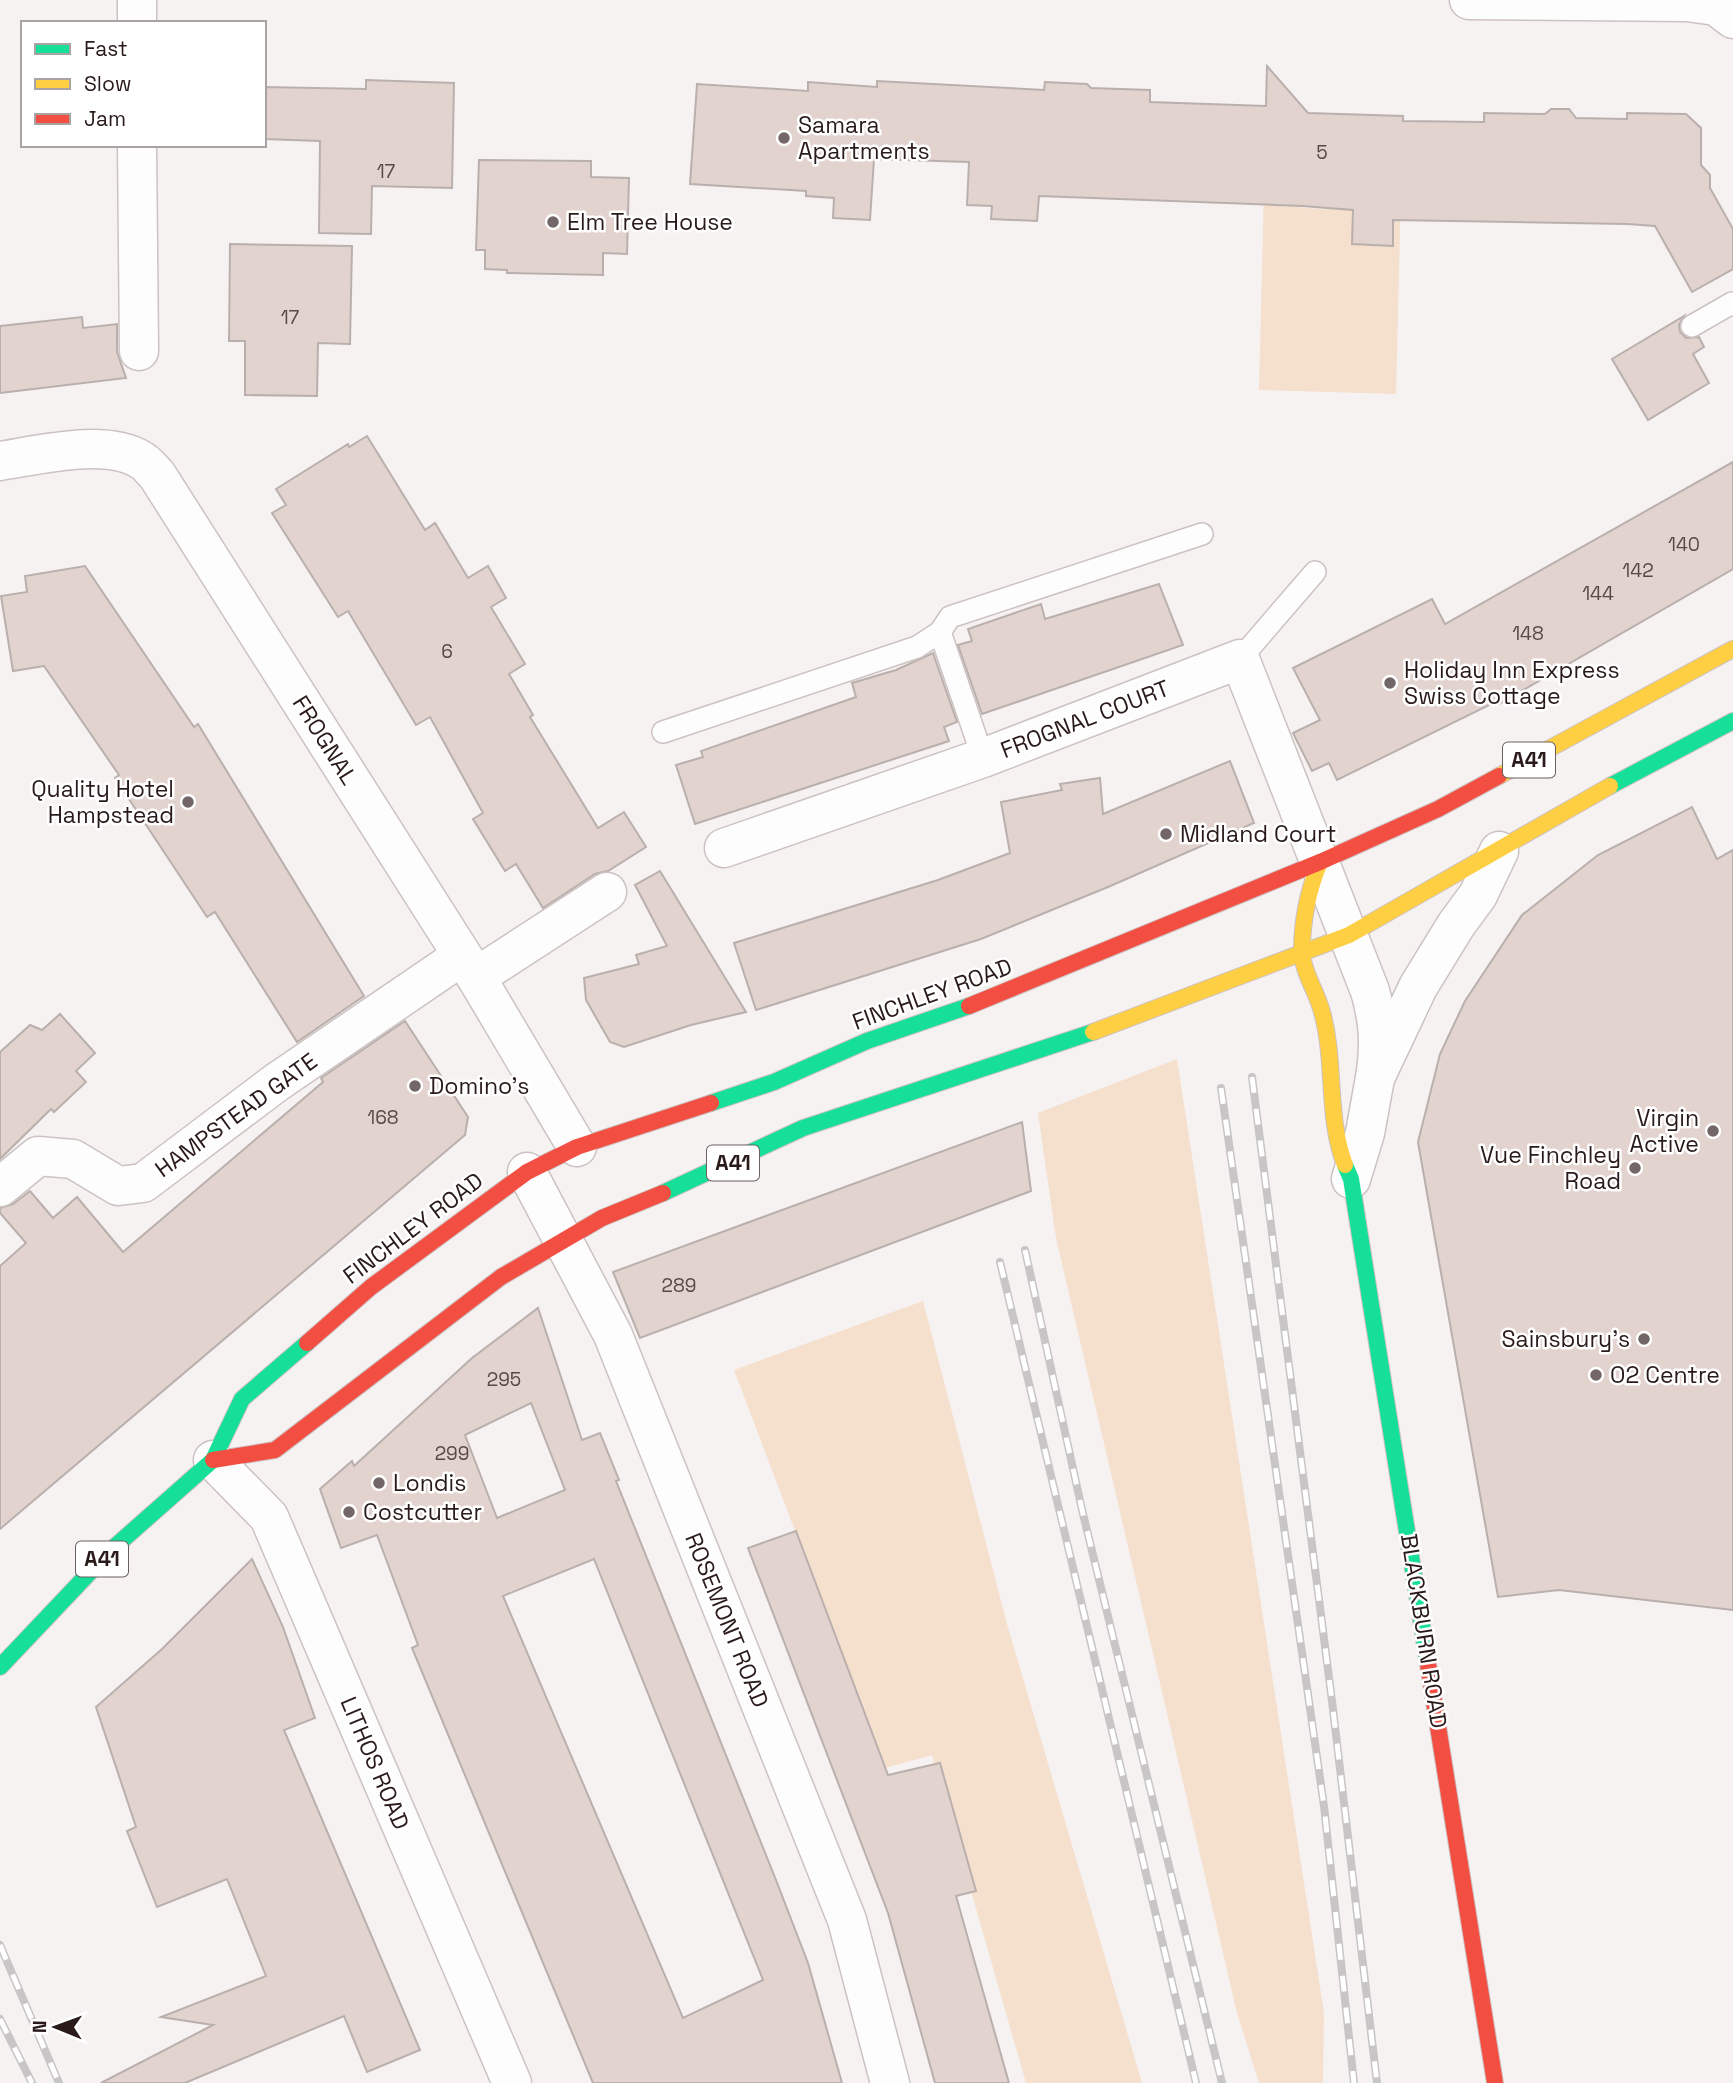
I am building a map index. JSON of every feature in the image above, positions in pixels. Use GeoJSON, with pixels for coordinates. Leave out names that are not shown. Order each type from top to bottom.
{"type":"FeatureCollection","features":[{"type":"Feature","properties":{"kind":"main road","name":"FINCHLEY ROAD"},"geometry":{"type":"LineString","coordinates":[[0,1667],[110,1551],[213,1460],[242,1399],[381,1280],[527,1172],[577,1147],[774,1082],[867,1041],[985,1000],[1320,862],[1438,809],[1733,649]]}},
{"type":"Feature","properties":{"kind":"main road","name":"A41"},"geometry":{"type":"LineString","coordinates":[[213,1460],[275,1450],[501,1277],[602,1218],[720,1169],[803,1128],[1087,1035],[1349,935],[1635,772],[1733,721]]}},
{"type":"Feature","properties":{"kind":"main road","name":"BLACKBURN ROAD"},"geometry":{"type":"LineString","coordinates":[[1320,862],[1309,888],[1303,919],[1302,955],[1323,1013],[1335,1138],[1351,1179],[1495,2083]]}},
{"type":"Feature","properties":{"kind":"street"},"geometry":{"type":"LineString","coordinates":[[137,0],[137,21]]}},
{"type":"Feature","properties":{"kind":"street"},"geometry":{"type":"LineString","coordinates":[[1469,0],[1687,2],[1716,6],[1733,19]]}},
{"type":"Feature","properties":{"kind":"street"},"geometry":{"type":"LineString","coordinates":[[137,147],[139,351]]}},
{"type":"Feature","properties":{"kind":"street","name":"FROGNAL"},"geometry":{"type":"LineString","coordinates":[[0,461],[73,450],[106,451],[142,460],[157,475],[469,967],[577,1147]]}},
{"type":"Feature","properties":{"kind":"street"},"geometry":{"type":"LineString","coordinates":[[1240,659],[1320,862]]}},
{"type":"Feature","properties":{"kind":"street","name":"FROGNAL COURT"},"geometry":{"type":"LineString","coordinates":[[724,848],[983,758],[1240,659]]}},
{"type":"Feature","properties":{"kind":"street","name":"BLACKBURN ROAD"},"geometry":{"type":"LineString","coordinates":[[1375,1078],[1418,987],[1478,895],[1499,851]]}},
{"type":"Feature","properties":{"kind":"street","name":"BLACKBURN ROAD"},"geometry":{"type":"LineString","coordinates":[[1320,862],[1378,1019],[1380,1042],[1375,1078],[1365,1133],[1351,1179]]}},
{"type":"Feature","properties":{"kind":"street","name":"HAMPSTEAD GATE"},"geometry":{"type":"LineString","coordinates":[[0,1187],[38,1156],[74,1159],[118,1185],[144,1183],[277,1082],[469,967],[607,892]]}},
{"type":"Feature","properties":{"kind":"street","name":"ROSEMONT ROAD"},"geometry":{"type":"LineString","coordinates":[[527,1172],[613,1335],[848,1920],[890,2083]]}},
{"type":"Feature","properties":{"kind":"street","name":"LITHOS ROAD"},"geometry":{"type":"LineString","coordinates":[[213,1460],[269,1517],[512,2083]]}},
{"type":"Feature","properties":{"kind":"lane"},"geometry":{"type":"LineString","coordinates":[[1692,326],[1733,305]]}},
{"type":"Feature","properties":{"kind":"lane"},"geometry":{"type":"LineString","coordinates":[[663,733],[917,647],[940,632],[950,617],[1202,534]]}},
{"type":"Feature","properties":{"kind":"lane"},"geometry":{"type":"LineString","coordinates":[[1240,659],[1315,572]]}},
{"type":"Feature","properties":{"kind":"lane"},"geometry":{"type":"LineString","coordinates":[[940,632],[983,758]]}},
{"type":"Feature","properties":{"kind":"shaded area"},"geometry":{"type":"Polygon","coordinates":[[[1264,188],[1302,189],[1302,208],[1330,209],[1350,190],[1401,191],[1396,394],[1259,390],[1264,188]]]}},
{"type":"Feature","properties":{"kind":"shaded area"},"geometry":{"type":"Polygon","coordinates":[[[1177,1059],[1324,2013],[1323,2083],[1259,2083],[1237,2013],[1056,1238],[1038,1113],[1177,1059]]]}},
{"type":"Feature","properties":{"kind":"shaded area"},"geometry":{"type":"Polygon","coordinates":[[[923,1301],[1007,1624],[1142,2083],[1026,2083],[932,1755],[885,1768],[734,1370],[923,1301]]]}},
{"type":"Feature","properties":{"kind":"building"},"geometry":{"type":"Polygon","coordinates":[[[1267,66],[1308,113],[1403,116],[1403,121],[1484,122],[1484,113],[1545,114],[1551,109],[1569,109],[1576,118],[1627,119],[1627,113],[1686,114],[1701,128],[1701,165],[1710,175],[1710,188],[1733,229],[1733,269],[1692,292],[1655,226],[1627,224],[1393,220],[1393,246],[1352,244],[1353,210],[1302,206],[1039,196],[1037,221],[991,219],[992,206],[967,205],[969,162],[874,159],[870,220],[833,218],[834,198],[806,196],[806,191],[690,184],[697,84],[808,91],[808,82],[877,87],[877,81],[1044,90],[1045,82],[1087,84],[1091,88],[1150,90],[1150,102],[1266,106],[1267,66]]]}},
{"type":"Feature","properties":{"kind":"building"},"geometry":{"type":"Polygon","coordinates":[[[366,80],[454,83],[452,188],[372,186],[371,234],[319,233],[320,141],[266,139],[266,87],[366,89],[366,80]]]}},
{"type":"Feature","properties":{"kind":"building","name":"Elm Tree House"},"geometry":{"type":"Polygon","coordinates":[[[479,160],[591,161],[591,177],[629,178],[627,254],[603,253],[603,275],[507,273],[507,270],[485,269],[485,250],[476,250],[479,160]]]}},
{"type":"Feature","properties":{"kind":"building"},"geometry":{"type":"Polygon","coordinates":[[[230,244],[352,246],[350,344],[318,343],[317,396],[245,395],[245,341],[229,341],[230,244]]]}},
{"type":"Feature","properties":{"kind":"building"},"geometry":{"type":"Polygon","coordinates":[[[1684,316],[1679,325],[1680,332],[1686,338],[1699,337],[1704,347],[1693,354],[1709,383],[1648,420],[1612,359],[1684,316]]]}},
{"type":"Feature","properties":{"kind":"building"},"geometry":{"type":"Polygon","coordinates":[[[82,317],[83,328],[117,324],[117,352],[126,378],[0,393],[0,326],[82,317]]]}},
{"type":"Feature","properties":{"kind":"building"},"geometry":{"type":"Polygon","coordinates":[[[367,436],[425,530],[435,523],[468,578],[488,566],[506,598],[491,607],[525,664],[509,674],[533,715],[530,717],[598,828],[624,812],[646,847],[608,871],[595,874],[543,908],[516,864],[505,871],[473,819],[483,813],[430,717],[416,725],[348,611],[338,617],[272,513],[286,505],[276,489],[348,444],[349,447],[367,436]]]}},
{"type":"Feature","properties":{"kind":"building"},"geometry":{"type":"Polygon","coordinates":[[[1733,462],[1733,569],[1499,704],[1495,702],[1337,780],[1329,763],[1312,771],[1293,733],[1320,720],[1293,668],[1432,599],[1445,624],[1733,462]]]}},
{"type":"Feature","properties":{"kind":"building"},"geometry":{"type":"Polygon","coordinates":[[[85,566],[194,727],[198,724],[364,996],[297,1042],[215,912],[207,917],[115,778],[119,775],[44,666],[13,671],[1,596],[27,592],[25,576],[85,566]]]}},
{"type":"Feature","properties":{"kind":"building"},"geometry":{"type":"Polygon","coordinates":[[[1159,584],[1183,645],[982,714],[958,645],[972,641],[968,629],[1041,604],[1045,619],[1159,584]]]}},
{"type":"Feature","properties":{"kind":"building"},"geometry":{"type":"Polygon","coordinates":[[[933,653],[957,722],[944,727],[949,741],[695,824],[676,765],[703,757],[701,751],[856,697],[852,683],[896,670],[933,653]]]}},
{"type":"Feature","properties":{"kind":"building"},"geometry":{"type":"Polygon","coordinates":[[[1230,761],[1254,823],[981,939],[756,1010],[734,943],[938,880],[1010,853],[1001,802],[1062,790],[1060,784],[1100,778],[1103,814],[1230,761]]]}},
{"type":"Feature","properties":{"kind":"building","name":"O2 Centre"},"geometry":{"type":"Polygon","coordinates":[[[1692,807],[1717,859],[1733,850],[1733,1610],[1559,1590],[1498,1597],[1418,1142],[1440,1054],[1465,1001],[1522,915],[1598,855],[1692,807]]]}},
{"type":"Feature","properties":{"kind":"building"},"geometry":{"type":"Polygon","coordinates":[[[660,871],[746,1012],[691,1025],[624,1047],[610,1042],[586,1000],[584,978],[639,964],[636,955],[667,946],[635,885],[660,871]]]}},
{"type":"Feature","properties":{"kind":"building"},"geometry":{"type":"Polygon","coordinates":[[[60,1014],[95,1053],[76,1071],[86,1082],[54,1112],[51,1109],[0,1159],[0,1052],[30,1025],[42,1030],[60,1014]]]}},
{"type":"Feature","properties":{"kind":"building"},"geometry":{"type":"Polygon","coordinates":[[[405,1021],[468,1117],[465,1135],[0,1529],[0,1266],[26,1243],[0,1213],[0,1208],[13,1204],[30,1191],[53,1218],[77,1197],[123,1252],[323,1082],[321,1078],[405,1021]]]}},
{"type":"Feature","properties":{"kind":"building"},"geometry":{"type":"Polygon","coordinates":[[[1022,1122],[1031,1191],[640,1338],[613,1272],[1022,1122]]]}},
{"type":"Feature","properties":{"kind":"building"},"geometry":{"type":"Polygon","coordinates":[[[538,1308],[582,1440],[600,1433],[619,1480],[616,1481],[776,1880],[808,1963],[842,2083],[593,2083],[412,1648],[418,1645],[377,1535],[341,1548],[320,1489],[352,1461],[354,1466],[472,1358],[538,1308]],[[531,1403],[465,1435],[497,1518],[565,1490],[531,1403]],[[594,1559],[503,1596],[683,2018],[763,1980],[594,1559]]]}},
{"type":"Feature","properties":{"kind":"building"},"geometry":{"type":"Polygon","coordinates":[[[796,1531],[888,1775],[940,1763],[976,1891],[956,1896],[1009,2083],[935,2083],[888,1913],[748,1548],[796,1531]]]}},
{"type":"Feature","properties":{"kind":"building"},"geometry":{"type":"Polygon","coordinates":[[[252,1559],[283,1627],[315,1718],[284,1730],[420,2050],[367,2072],[344,2016],[185,2083],[101,2083],[213,2025],[161,2017],[266,1976],[227,1879],[157,1907],[127,1831],[136,1827],[96,1707],[162,1649],[252,1559]]]}},
{"type":"Feature","properties":{"kind":"railway"},"geometry":{"type":"LineString","coordinates":[[1252,1077],[1332,1701],[1377,2083]]}},
{"type":"Feature","properties":{"kind":"railway"},"geometry":{"type":"LineString","coordinates":[[1221,1088],[1324,1806],[1354,2083]]}},
{"type":"Feature","properties":{"kind":"railway"},"geometry":{"type":"LineString","coordinates":[[1025,1250],[1083,1514],[1222,2083]]}},
{"type":"Feature","properties":{"kind":"railway"},"geometry":{"type":"LineString","coordinates":[[1000,1262],[1196,2083]]}},
{"type":"Feature","properties":{"kind":"railway"},"geometry":{"type":"LineString","coordinates":[[0,1945],[59,2083]]}},
{"type":"Feature","properties":{"kind":"railway"},"geometry":{"type":"LineString","coordinates":[[0,2019],[32,2083]]}},
{"type":"Feature","properties":{"kind":"traffic: fast"},"geometry":{"type":"LineString","coordinates":[[1610,786],[1733,721]]}},
{"type":"Feature","properties":{"kind":"traffic: fast"},"geometry":{"type":"LineString","coordinates":[[711,1103],[774,1082],[867,1041],[969,1006]]}},
{"type":"Feature","properties":{"kind":"traffic: fast"},"geometry":{"type":"LineString","coordinates":[[663,1193],[803,1128],[1093,1032]]}},
{"type":"Feature","properties":{"kind":"traffic: fast"},"geometry":{"type":"LineString","coordinates":[[1345,1165],[1351,1179],[1428,1664]]}},
{"type":"Feature","properties":{"kind":"traffic: fast"},"geometry":{"type":"LineString","coordinates":[[0,1667],[110,1551],[213,1460],[242,1399],[307,1343]]}},
{"type":"Feature","properties":{"kind":"traffic: slow"},"geometry":{"type":"LineString","coordinates":[[1499,776],[1733,649]]}},
{"type":"Feature","properties":{"kind":"traffic: slow"},"geometry":{"type":"LineString","coordinates":[[1093,1032],[1349,935],[1610,786]]}},
{"type":"Feature","properties":{"kind":"traffic: slow"},"geometry":{"type":"LineString","coordinates":[[1320,862],[1306,905],[1302,951],[1304,966],[1320,1004],[1326,1031],[1335,1127],[1345,1165]]}},
{"type":"Feature","properties":{"kind":"traffic: jam"},"geometry":{"type":"LineString","coordinates":[[969,1006],[1320,862],[1438,809],[1499,776]]}},
{"type":"Feature","properties":{"kind":"traffic: jam"},"geometry":{"type":"LineString","coordinates":[[307,1343],[371,1287],[527,1172],[577,1147],[711,1103]]}},
{"type":"Feature","properties":{"kind":"traffic: jam"},"geometry":{"type":"LineString","coordinates":[[213,1460],[275,1450],[501,1277],[602,1218],[663,1193]]}},
{"type":"Feature","properties":{"kind":"traffic: jam"},"geometry":{"type":"LineString","coordinates":[[1428,1664],[1495,2083]]}},
{"type":"Feature","properties":{"kind":"place","name":"Samara Apartments"},"geometry":{"type":"Point","coordinates":[784,138]}},
{"type":"Feature","properties":{"kind":"place","name":"Elm Tree House"},"geometry":{"type":"Point","coordinates":[553,222]}},
{"type":"Feature","properties":{"kind":"place","name":"Holiday Inn Express Swiss Cottage"},"geometry":{"type":"Point","coordinates":[1390,683]}},
{"type":"Feature","properties":{"kind":"place","name":"Quality Hotel Hampstead"},"geometry":{"type":"Point","coordinates":[188,802]}},
{"type":"Feature","properties":{"kind":"place","name":"Midland Court"},"geometry":{"type":"Point","coordinates":[1166,834]}},
{"type":"Feature","properties":{"kind":"place","name":"Domino's"},"geometry":{"type":"Point","coordinates":[415,1086]}},
{"type":"Feature","properties":{"kind":"place","name":"Virgin Active"},"geometry":{"type":"Point","coordinates":[1713,1131]}},
{"type":"Feature","properties":{"kind":"place","name":"Vue Finchley Road"},"geometry":{"type":"Point","coordinates":[1635,1168]}},
{"type":"Feature","properties":{"kind":"place","name":"Sainsbury's"},"geometry":{"type":"Point","coordinates":[1644,1339]}},
{"type":"Feature","properties":{"kind":"place","name":"O2 Centre"},"geometry":{"type":"Point","coordinates":[1596,1375]}},
{"type":"Feature","properties":{"kind":"place","name":"Londis"},"geometry":{"type":"Point","coordinates":[379,1483]}},
{"type":"Feature","properties":{"kind":"place","name":"Costcutter"},"geometry":{"type":"Point","coordinates":[349,1512]}}]}
